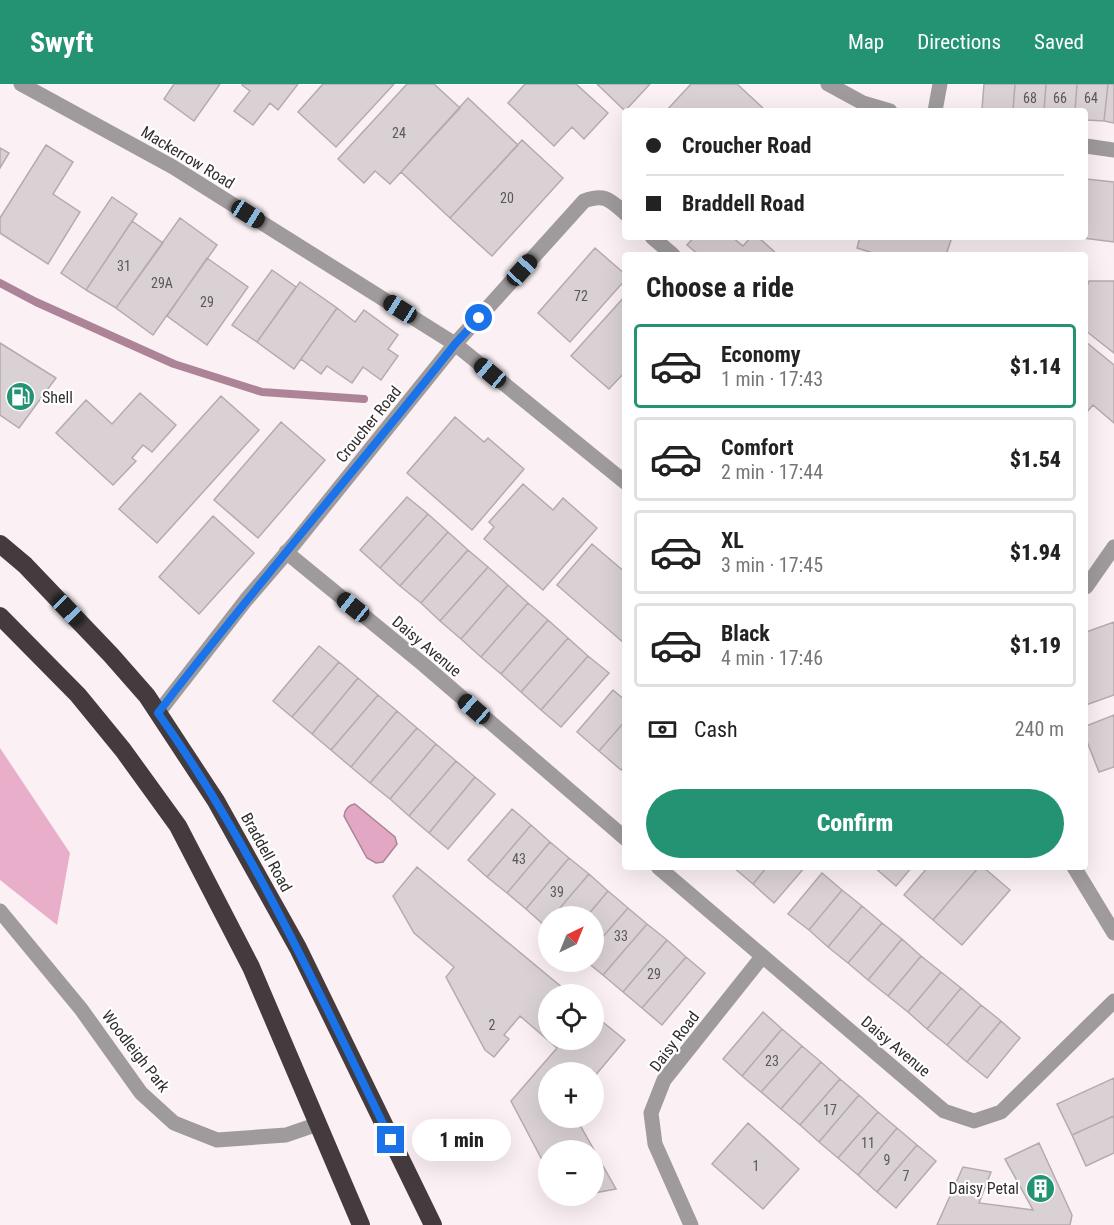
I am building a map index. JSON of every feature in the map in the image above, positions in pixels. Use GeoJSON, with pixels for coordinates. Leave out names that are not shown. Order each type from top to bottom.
{"type":"FeatureCollection","features":[{"type":"Feature","properties":{"kind":"highway","name":"Braddell Road"},"geometry":{"type":"LineString","coordinates":[[0,544],[25,565],[147,696],[216,801],[298,948],[433,1225]]}},
{"type":"Feature","properties":{"kind":"highway"},"geometry":{"type":"LineString","coordinates":[[0,616],[78,695],[123,750],[178,826],[251,967],[361,1225]]}},
{"type":"Feature","properties":{"kind":"street","name":"Mackerrow Road"},"geometry":{"type":"LineString","coordinates":[[21,84],[172,167],[455,344],[622,480]]}},
{"type":"Feature","properties":{"kind":"street"},"geometry":{"type":"LineString","coordinates":[[828,84],[863,103],[880,108]]}},
{"type":"Feature","properties":{"kind":"street"},"geometry":{"type":"LineString","coordinates":[[936,108],[940,84]]}},
{"type":"Feature","properties":{"kind":"street"},"geometry":{"type":"LineString","coordinates":[[1088,146],[1114,150]]}},
{"type":"Feature","properties":{"kind":"street","name":"Croucher Road"},"geometry":{"type":"LineString","coordinates":[[158,713],[246,600],[455,344],[584,201],[596,196],[608,199],[622,211]]}},
{"type":"Feature","properties":{"kind":"street"},"geometry":{"type":"LineString","coordinates":[[656,240],[670,252]]}},
{"type":"Feature","properties":{"kind":"street"},"geometry":{"type":"LineString","coordinates":[[1088,580],[1114,547]]}},
{"type":"Feature","properties":{"kind":"street","name":"Daisy Avenue"},"geometry":{"type":"LineString","coordinates":[[286,552],[415,658],[622,836]]}},
{"type":"Feature","properties":{"kind":"street","name":"Daisy Avenue"},"geometry":{"type":"LineString","coordinates":[[661,870],[944,1111],[974,1121],[1001,1113],[1114,1000]]}},
{"type":"Feature","properties":{"kind":"street"},"geometry":{"type":"LineString","coordinates":[[1076,870],[1114,933]]}},
{"type":"Feature","properties":{"kind":"street","name":"Woodleigh Park"},"geometry":{"type":"LineString","coordinates":[[0,911],[81,1009],[141,1093],[174,1123],[217,1140],[285,1136],[318,1124]]}},
{"type":"Feature","properties":{"kind":"street","name":"Daisy Road"},"geometry":{"type":"LineString","coordinates":[[691,1225],[655,1144],[651,1113],[664,1080],[762,957]]}},
{"type":"Feature","properties":{"kind":"shaded area"},"geometry":{"type":"Polygon","coordinates":[[[0,748],[70,853],[57,925],[0,880],[0,748]]]}},
{"type":"Feature","properties":{"kind":"shaded area"},"geometry":{"type":"Polygon","coordinates":[[[355,804],[395,837],[397,844],[383,862],[376,863],[367,858],[344,816],[347,808],[355,804]]]}},
{"type":"Feature","properties":{"kind":"building"},"geometry":{"type":"Polygon","coordinates":[[[174,84],[220,84],[194,121],[164,99],[174,84]]]}},
{"type":"Feature","properties":{"kind":"building"},"geometry":{"type":"Polygon","coordinates":[[[243,84],[298,84],[278,110],[270,103],[253,125],[234,111],[250,91],[243,84]]]}},
{"type":"Feature","properties":{"kind":"building"},"geometry":{"type":"Polygon","coordinates":[[[323,84],[394,84],[336,147],[298,112],[323,84]]]}},
{"type":"Feature","properties":{"kind":"building"},"geometry":{"type":"Polygon","coordinates":[[[407,84],[434,84],[460,108],[390,184],[375,171],[364,183],[338,159],[407,84]]]}},
{"type":"Feature","properties":{"kind":"building"},"geometry":{"type":"Polygon","coordinates":[[[525,84],[576,84],[608,113],[584,139],[572,127],[554,146],[508,103],[525,84]]]}},
{"type":"Feature","properties":{"kind":"building"},"geometry":{"type":"Polygon","coordinates":[[[597,84],[650,84],[628,108],[622,108],[597,84]]]}},
{"type":"Feature","properties":{"kind":"building"},"geometry":{"type":"Polygon","coordinates":[[[691,84],[737,84],[763,108],[669,108],[691,84]]]}},
{"type":"Feature","properties":{"kind":"building"},"geometry":{"type":"Polygon","coordinates":[[[984,84],[1015,84],[1013,108],[982,108],[984,84]]]}},
{"type":"Feature","properties":{"kind":"building"},"geometry":{"type":"Polygon","coordinates":[[[1015,84],[1046,84],[1044,108],[1013,108],[1015,84]]]}},
{"type":"Feature","properties":{"kind":"building"},"geometry":{"type":"Polygon","coordinates":[[[1046,84],[1077,84],[1075,108],[1044,108],[1046,84]]]}},
{"type":"Feature","properties":{"kind":"building"},"geometry":{"type":"Polygon","coordinates":[[[1077,84],[1108,84],[1104,121],[1088,120],[1088,108],[1075,108],[1077,84]]]}},
{"type":"Feature","properties":{"kind":"building"},"geometry":{"type":"Polygon","coordinates":[[[1108,84],[1114,84],[1114,123],[1104,121],[1108,84]]]}},
{"type":"Feature","properties":{"kind":"building"},"geometry":{"type":"Polygon","coordinates":[[[468,98],[518,145],[450,218],[401,172],[468,98]]]}},
{"type":"Feature","properties":{"kind":"building"},"geometry":{"type":"Polygon","coordinates":[[[522,140],[563,178],[492,256],[450,218],[522,140]]]}},
{"type":"Feature","properties":{"kind":"building"},"geometry":{"type":"Polygon","coordinates":[[[46,145],[73,162],[53,194],[80,212],[48,264],[0,233],[0,218],[46,145]]]}},
{"type":"Feature","properties":{"kind":"building"},"geometry":{"type":"Polygon","coordinates":[[[0,148],[9,153],[0,168],[0,148]]]}},
{"type":"Feature","properties":{"kind":"building"},"geometry":{"type":"Polygon","coordinates":[[[1088,179],[1114,182],[1114,242],[1088,239],[1088,179]]]}},
{"type":"Feature","properties":{"kind":"building"},"geometry":{"type":"Polygon","coordinates":[[[112,197],[137,214],[86,290],[61,273],[112,197]]]}},
{"type":"Feature","properties":{"kind":"building"},"geometry":{"type":"Polygon","coordinates":[[[180,218],[217,245],[153,335],[116,308],[180,218]]]}},
{"type":"Feature","properties":{"kind":"building"},"geometry":{"type":"Polygon","coordinates":[[[132,221],[163,243],[116,308],[86,290],[132,221]]]}},
{"type":"Feature","properties":{"kind":"building"},"geometry":{"type":"Polygon","coordinates":[[[691,240],[736,240],[743,246],[748,240],[761,240],[775,252],[695,252],[687,245],[691,240]]]}},
{"type":"Feature","properties":{"kind":"building"},"geometry":{"type":"Polygon","coordinates":[[[859,240],[951,240],[947,252],[870,252],[857,248],[859,240]]]}},
{"type":"Feature","properties":{"kind":"building"},"geometry":{"type":"Polygon","coordinates":[[[595,248],[622,272],[622,284],[570,342],[538,313],[595,248]]]}},
{"type":"Feature","properties":{"kind":"building"},"geometry":{"type":"Polygon","coordinates":[[[207,258],[248,287],[207,345],[167,316],[207,258]]]}},
{"type":"Feature","properties":{"kind":"building"},"geometry":{"type":"Polygon","coordinates":[[[272,270],[296,287],[257,342],[232,325],[272,270]]]}},
{"type":"Feature","properties":{"kind":"building"},"geometry":{"type":"Polygon","coordinates":[[[1089,281],[1114,281],[1114,353],[1088,333],[1089,281]]]}},
{"type":"Feature","properties":{"kind":"building"},"geometry":{"type":"Polygon","coordinates":[[[300,282],[337,308],[294,369],[257,342],[300,282]]]}},
{"type":"Feature","properties":{"kind":"building"},"geometry":{"type":"Polygon","coordinates":[[[622,299],[622,375],[609,389],[571,356],[622,299]]]}},
{"type":"Feature","properties":{"kind":"building"},"geometry":{"type":"Polygon","coordinates":[[[337,308],[355,322],[364,310],[398,335],[388,349],[398,356],[381,380],[363,367],[352,383],[327,366],[321,374],[301,359],[337,308]]]}},
{"type":"Feature","properties":{"kind":"building","name":"Shell"},"geometry":{"type":"Polygon","coordinates":[[[0,343],[56,378],[19,428],[0,415],[0,343]]]}},
{"type":"Feature","properties":{"kind":"building"},"geometry":{"type":"Polygon","coordinates":[[[1088,344],[1114,365],[1114,423],[1093,405],[1088,411],[1088,344]]]}},
{"type":"Feature","properties":{"kind":"building"},"geometry":{"type":"Polygon","coordinates":[[[140,393],[176,425],[152,452],[143,445],[132,458],[136,461],[113,485],[56,433],[86,400],[112,424],[140,393]]]}},
{"type":"Feature","properties":{"kind":"building"},"geometry":{"type":"Polygon","coordinates":[[[221,396],[259,430],[157,543],[119,509],[221,396]]]}},
{"type":"Feature","properties":{"kind":"building"},"geometry":{"type":"Polygon","coordinates":[[[455,417],[484,442],[488,438],[524,469],[472,530],[407,473],[455,417]]]}},
{"type":"Feature","properties":{"kind":"building"},"geometry":{"type":"Polygon","coordinates":[[[281,422],[325,460],[258,538],[214,500],[281,422]]]}},
{"type":"Feature","properties":{"kind":"building"},"geometry":{"type":"Polygon","coordinates":[[[523,484],[553,510],[563,498],[597,528],[543,590],[484,539],[494,527],[489,522],[523,484]]]}},
{"type":"Feature","properties":{"kind":"building"},"geometry":{"type":"Polygon","coordinates":[[[407,497],[428,514],[380,568],[360,550],[407,497]]]}},
{"type":"Feature","properties":{"kind":"building"},"geometry":{"type":"Polygon","coordinates":[[[428,514],[448,532],[400,586],[380,568],[428,514]]]}},
{"type":"Feature","properties":{"kind":"building"},"geometry":{"type":"Polygon","coordinates":[[[213,516],[254,553],[199,614],[159,577],[213,516]]]}},
{"type":"Feature","properties":{"kind":"building"},"geometry":{"type":"Polygon","coordinates":[[[448,532],[468,550],[421,603],[400,586],[448,532]]]}},
{"type":"Feature","properties":{"kind":"building"},"geometry":{"type":"Polygon","coordinates":[[[592,544],[622,570],[622,641],[557,585],[592,544]]]}},
{"type":"Feature","properties":{"kind":"building"},"geometry":{"type":"Polygon","coordinates":[[[468,550],[488,567],[440,621],[421,603],[468,550]]]}},
{"type":"Feature","properties":{"kind":"building"},"geometry":{"type":"Polygon","coordinates":[[[488,567],[508,585],[461,639],[440,621],[488,567]]]}},
{"type":"Feature","properties":{"kind":"building"},"geometry":{"type":"Polygon","coordinates":[[[508,585],[528,603],[481,657],[461,639],[508,585]]]}},
{"type":"Feature","properties":{"kind":"building"},"geometry":{"type":"Polygon","coordinates":[[[528,603],[548,620],[501,674],[481,657],[528,603]]]}},
{"type":"Feature","properties":{"kind":"building"},"geometry":{"type":"Polygon","coordinates":[[[548,620],[568,638],[521,692],[501,674],[548,620]]]}},
{"type":"Feature","properties":{"kind":"building"},"geometry":{"type":"Polygon","coordinates":[[[1114,622],[1114,695],[1088,704],[1088,631],[1114,622]]]}},
{"type":"Feature","properties":{"kind":"building"},"geometry":{"type":"Polygon","coordinates":[[[568,638],[588,656],[541,710],[521,692],[568,638]]]}},
{"type":"Feature","properties":{"kind":"building"},"geometry":{"type":"Polygon","coordinates":[[[319,646],[339,662],[292,717],[273,701],[319,646]]]}},
{"type":"Feature","properties":{"kind":"building"},"geometry":{"type":"Polygon","coordinates":[[[588,656],[609,673],[561,727],[541,710],[588,656]]]}},
{"type":"Feature","properties":{"kind":"building"},"geometry":{"type":"Polygon","coordinates":[[[339,662],[358,678],[312,734],[292,717],[339,662]]]}},
{"type":"Feature","properties":{"kind":"building"},"geometry":{"type":"Polygon","coordinates":[[[358,678],[378,695],[331,750],[312,734],[358,678]]]}},
{"type":"Feature","properties":{"kind":"building"},"geometry":{"type":"Polygon","coordinates":[[[613,690],[622,698],[622,725],[599,751],[577,732],[613,690]]]}},
{"type":"Feature","properties":{"kind":"building"},"geometry":{"type":"Polygon","coordinates":[[[378,695],[397,711],[351,767],[331,750],[378,695]]]}},
{"type":"Feature","properties":{"kind":"building"},"geometry":{"type":"Polygon","coordinates":[[[397,711],[417,728],[370,783],[351,767],[397,711]]]}},
{"type":"Feature","properties":{"kind":"building"},"geometry":{"type":"Polygon","coordinates":[[[1114,715],[1114,767],[1099,772],[1088,744],[1088,725],[1114,715]]]}},
{"type":"Feature","properties":{"kind":"building"},"geometry":{"type":"Polygon","coordinates":[[[622,725],[621,770],[599,751],[622,725]]]}},
{"type":"Feature","properties":{"kind":"building"},"geometry":{"type":"Polygon","coordinates":[[[417,728],[436,744],[390,799],[370,783],[417,728]]]}},
{"type":"Feature","properties":{"kind":"building"},"geometry":{"type":"Polygon","coordinates":[[[436,744],[456,761],[409,816],[390,799],[436,744]]]}},
{"type":"Feature","properties":{"kind":"building"},"geometry":{"type":"Polygon","coordinates":[[[456,761],[475,777],[429,833],[409,816],[456,761]]]}},
{"type":"Feature","properties":{"kind":"building"},"geometry":{"type":"Polygon","coordinates":[[[475,777],[495,794],[448,849],[429,833],[475,777]]]}},
{"type":"Feature","properties":{"kind":"building"},"geometry":{"type":"Polygon","coordinates":[[[512,809],[531,825],[487,877],[468,860],[512,809]]]}},
{"type":"Feature","properties":{"kind":"building"},"geometry":{"type":"Polygon","coordinates":[[[531,825],[550,842],[507,893],[487,877],[531,825]]]}},
{"type":"Feature","properties":{"kind":"building"},"geometry":{"type":"Polygon","coordinates":[[[550,842],[569,858],[526,909],[507,893],[550,842]]]}},
{"type":"Feature","properties":{"kind":"building"},"geometry":{"type":"Polygon","coordinates":[[[569,858],[589,874],[562,906],[538,906],[538,920],[526,909],[569,858]]]}},
{"type":"Feature","properties":{"kind":"building"},"geometry":{"type":"Polygon","coordinates":[[[417,867],[538,967],[538,972],[543,972],[558,984],[538,984],[538,1032],[520,1016],[504,1035],[509,1039],[494,1057],[485,1050],[446,977],[454,967],[414,933],[393,896],[417,867]]]}},
{"type":"Feature","properties":{"kind":"building"},"geometry":{"type":"Polygon","coordinates":[[[737,870],[765,870],[753,884],[737,870]]]}},
{"type":"Feature","properties":{"kind":"building"},"geometry":{"type":"Polygon","coordinates":[[[765,870],[802,870],[774,903],[753,884],[765,870]]]}},
{"type":"Feature","properties":{"kind":"building"},"geometry":{"type":"Polygon","coordinates":[[[877,870],[909,870],[896,886],[877,870]]]}},
{"type":"Feature","properties":{"kind":"building"},"geometry":{"type":"Polygon","coordinates":[[[925,870],[976,870],[933,920],[904,895],[925,870]]]}},
{"type":"Feature","properties":{"kind":"building"},"geometry":{"type":"Polygon","coordinates":[[[976,870],[987,870],[1010,890],[962,945],[933,920],[976,870]]]}},
{"type":"Feature","properties":{"kind":"building"},"geometry":{"type":"Polygon","coordinates":[[[822,873],[842,890],[809,930],[788,914],[822,873]]]}},
{"type":"Feature","properties":{"kind":"building"},"geometry":{"type":"Polygon","coordinates":[[[589,874],[608,891],[595,906],[562,906],[589,874]]]}},
{"type":"Feature","properties":{"kind":"building"},"geometry":{"type":"Polygon","coordinates":[[[842,890],[862,906],[828,947],[809,930],[842,890]]]}},
{"type":"Feature","properties":{"kind":"building"},"geometry":{"type":"Polygon","coordinates":[[[608,891],[628,908],[604,936],[604,906],[595,906],[608,891]]]}},
{"type":"Feature","properties":{"kind":"building"},"geometry":{"type":"Polygon","coordinates":[[[862,906],[882,923],[848,963],[828,947],[862,906]]]}},
{"type":"Feature","properties":{"kind":"building"},"geometry":{"type":"Polygon","coordinates":[[[628,908],[647,924],[603,975],[599,972],[604,972],[604,936],[628,908]]]}},
{"type":"Feature","properties":{"kind":"building"},"geometry":{"type":"Polygon","coordinates":[[[882,923],[902,939],[868,980],[848,963],[882,923]]]}},
{"type":"Feature","properties":{"kind":"building"},"geometry":{"type":"Polygon","coordinates":[[[647,924],[667,940],[623,992],[603,975],[647,924]]]}},
{"type":"Feature","properties":{"kind":"building"},"geometry":{"type":"Polygon","coordinates":[[[902,939],[921,956],[888,996],[868,980],[902,939]]]}},
{"type":"Feature","properties":{"kind":"building"},"geometry":{"type":"Polygon","coordinates":[[[667,940],[686,957],[642,1008],[623,992],[667,940]]]}},
{"type":"Feature","properties":{"kind":"building"},"geometry":{"type":"Polygon","coordinates":[[[921,956],[941,972],[908,1012],[888,996],[921,956]]]}},
{"type":"Feature","properties":{"kind":"building"},"geometry":{"type":"Polygon","coordinates":[[[686,957],[705,973],[662,1025],[642,1008],[686,957]]]}},
{"type":"Feature","properties":{"kind":"building"},"geometry":{"type":"Polygon","coordinates":[[[941,972],[961,988],[927,1029],[908,1012],[941,972]]]}},
{"type":"Feature","properties":{"kind":"building"},"geometry":{"type":"Polygon","coordinates":[[[961,988],[981,1005],[947,1045],[927,1029],[961,988]]]}},
{"type":"Feature","properties":{"kind":"building"},"geometry":{"type":"Polygon","coordinates":[[[981,1005],[1001,1021],[967,1062],[947,1045],[981,1005]]]}},
{"type":"Feature","properties":{"kind":"building"},"geometry":{"type":"Polygon","coordinates":[[[763,1012],[782,1029],[742,1076],[723,1059],[763,1012]]]}},
{"type":"Feature","properties":{"kind":"building"},"geometry":{"type":"Polygon","coordinates":[[[1001,1021],[1020,1038],[987,1078],[967,1062],[1001,1021]]]}},
{"type":"Feature","properties":{"kind":"building"},"geometry":{"type":"Polygon","coordinates":[[[604,1023],[625,1040],[604,1065],[604,1062],[545,1062],[555,1050],[604,1050],[604,1023]]]}},
{"type":"Feature","properties":{"kind":"building"},"geometry":{"type":"Polygon","coordinates":[[[782,1029],[802,1046],[761,1092],[742,1076],[782,1029]]]}},
{"type":"Feature","properties":{"kind":"building"},"geometry":{"type":"Polygon","coordinates":[[[802,1046],[821,1062],[781,1109],[761,1092],[802,1046]]]}},
{"type":"Feature","properties":{"kind":"building"},"geometry":{"type":"Polygon","coordinates":[[[821,1062],[840,1079],[800,1125],[781,1109],[821,1062]]]}},
{"type":"Feature","properties":{"kind":"building"},"geometry":{"type":"Polygon","coordinates":[[[538,1070],[538,1128],[582,1128],[588,1140],[538,1140],[538,1152],[511,1101],[538,1070]]]}},
{"type":"Feature","properties":{"kind":"building"},"geometry":{"type":"Polygon","coordinates":[[[1114,1078],[1114,1116],[1072,1135],[1057,1104],[1114,1078]]]}},
{"type":"Feature","properties":{"kind":"building"},"geometry":{"type":"Polygon","coordinates":[[[840,1079],[859,1095],[819,1142],[800,1125],[840,1079]]]}},
{"type":"Feature","properties":{"kind":"building"},"geometry":{"type":"Polygon","coordinates":[[[859,1095],[878,1112],[838,1158],[819,1142],[859,1095]]]}},
{"type":"Feature","properties":{"kind":"building"},"geometry":{"type":"Polygon","coordinates":[[[878,1112],[897,1128],[858,1175],[838,1158],[878,1112]]]}},
{"type":"Feature","properties":{"kind":"building"},"geometry":{"type":"Polygon","coordinates":[[[1114,1116],[1114,1153],[1086,1166],[1072,1135],[1114,1116]]]}},
{"type":"Feature","properties":{"kind":"building"},"geometry":{"type":"Polygon","coordinates":[[[748,1123],[799,1169],[763,1209],[712,1164],[748,1123]]]}},
{"type":"Feature","properties":{"kind":"building"},"geometry":{"type":"Polygon","coordinates":[[[897,1128],[917,1145],[877,1192],[858,1175],[897,1128]]]}},
{"type":"Feature","properties":{"kind":"building","name":"Daisy Petal"},"geometry":{"type":"Polygon","coordinates":[[[1039,1143],[1072,1215],[1070,1225],[937,1225],[963,1167],[991,1172],[979,1203],[1033,1210],[1005,1159],[1039,1143]]]}},
{"type":"Feature","properties":{"kind":"building"},"geometry":{"type":"Polygon","coordinates":[[[917,1145],[936,1161],[896,1208],[877,1192],[917,1145]]]}},
{"type":"Feature","properties":{"kind":"building"},"geometry":{"type":"Polygon","coordinates":[[[604,1168],[616,1189],[604,1191],[604,1168]]]}},
{"type":"Feature","properties":{"kind":"waterway"},"geometry":{"type":"LineString","coordinates":[[0,283],[36,302],[174,364],[262,392],[364,399]]}},
{"type":"Feature","properties":{"kind":"place","name":"Shell"},"geometry":{"type":"Point","coordinates":[21,397]}},
{"type":"Feature","properties":{"kind":"place","name":"Daisy Petal"},"geometry":{"type":"Point","coordinates":[1040,1188]}},
{"type":"Feature","properties":{"kind":"route"},"geometry":{"type":"LineString","coordinates":[[391,1140],[298,948],[216,801],[158,713],[246,600],[455,344],[479,318]]}}]}
